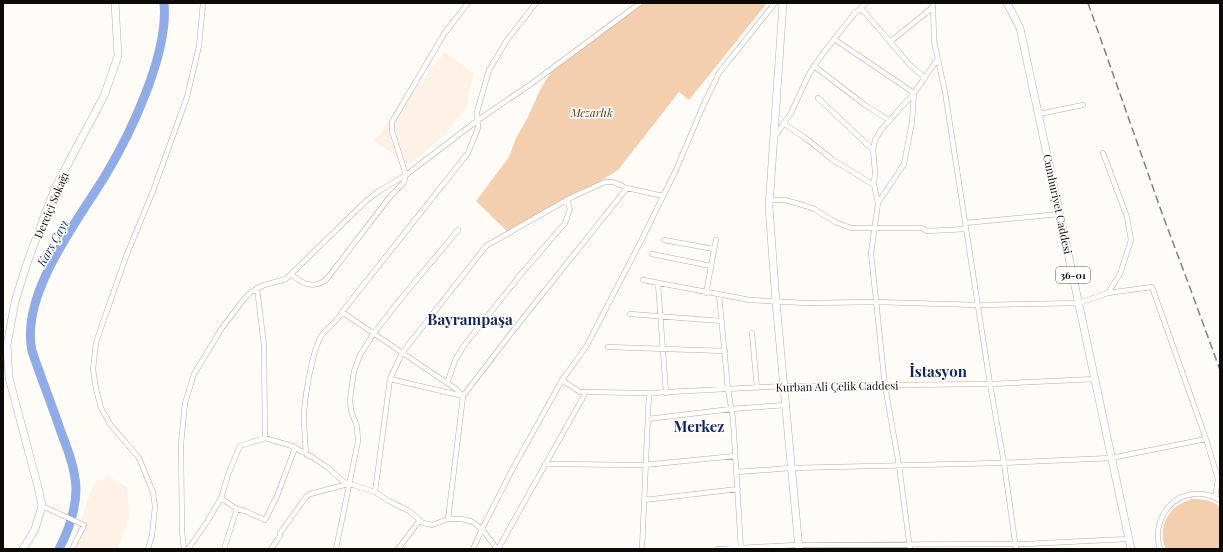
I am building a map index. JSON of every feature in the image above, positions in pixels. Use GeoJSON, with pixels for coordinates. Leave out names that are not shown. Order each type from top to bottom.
{"type":"FeatureCollection","features":[{"type":"Feature","properties":{"kind":"main road","name":"Dereiçi Sokağı"},"geometry":{"type":"LineString","coordinates":[[23,549],[35,529],[42,506],[9,378],[7,345],[15,302],[26,266],[55,188],[104,96],[118,56],[115,3]]}},
{"type":"Feature","properties":{"kind":"main road"},"geometry":{"type":"LineString","coordinates":[[783,3],[770,200],[772,253],[798,547]]}},
{"type":"Feature","properties":{"kind":"main road","name":"Cumhuriyet Caddesi"},"geometry":{"type":"LineString","coordinates":[[1007,3],[1020,28],[1130,549]]}},
{"type":"Feature","properties":{"kind":"street"},"geometry":{"type":"LineString","coordinates":[[148,549],[152,535],[155,507],[153,492],[139,458],[110,424],[101,408],[93,369],[96,343],[127,254],[153,191],[187,97],[199,46],[203,3]]}},
{"type":"Feature","properties":{"kind":"street"},"geometry":{"type":"LineString","coordinates":[[291,274],[300,281],[310,285],[318,284],[326,280],[389,198],[404,182],[406,175],[392,131],[392,122],[404,99],[444,34],[468,3]]}},
{"type":"Feature","properties":{"kind":"street"},"geometry":{"type":"LineString","coordinates":[[306,454],[304,413],[310,372],[321,336],[336,322],[342,312],[434,194],[464,160],[472,146],[478,128],[477,112],[486,80],[494,59],[536,3]]}},
{"type":"Feature","properties":{"kind":"street"},"geometry":{"type":"LineString","coordinates":[[184,549],[180,465],[184,409],[187,393],[198,366],[222,328],[244,299],[257,288],[281,281],[291,274],[366,202],[406,175],[478,120],[531,84],[640,3]]}},
{"type":"Feature","properties":{"kind":"street"},"geometry":{"type":"LineString","coordinates":[[473,549],[512,470],[562,380],[586,347],[663,196],[719,73],[774,3]]}},
{"type":"Feature","properties":{"kind":"street"},"geometry":{"type":"LineString","coordinates":[[774,137],[791,113],[814,66],[834,38],[854,14],[866,3]]}},
{"type":"Feature","properties":{"kind":"street"},"geometry":{"type":"LineString","coordinates":[[890,42],[933,5]]}},
{"type":"Feature","properties":{"kind":"street"},"geometry":{"type":"LineString","coordinates":[[933,5],[934,41],[945,92],[1016,546]]}},
{"type":"Feature","properties":{"kind":"street"},"geometry":{"type":"LineString","coordinates":[[861,8],[910,65],[925,78]]}},
{"type":"Feature","properties":{"kind":"street"},"geometry":{"type":"LineString","coordinates":[[834,38],[914,93]]}},
{"type":"Feature","properties":{"kind":"street"},"geometry":{"type":"LineString","coordinates":[[910,547],[899,465],[885,386],[871,253],[878,203],[874,185],[876,170],[873,150],[875,140],[881,130],[914,93],[937,60]]}},
{"type":"Feature","properties":{"kind":"street"},"geometry":{"type":"LineString","coordinates":[[814,66],[866,105],[889,120]]}},
{"type":"Feature","properties":{"kind":"street"},"geometry":{"type":"LineString","coordinates":[[878,203],[904,164],[912,122],[914,93]]}},
{"type":"Feature","properties":{"kind":"street"},"geometry":{"type":"LineString","coordinates":[[818,98],[873,150]]}},
{"type":"Feature","properties":{"kind":"street"},"geometry":{"type":"LineString","coordinates":[[1039,114],[1083,105]]}},
{"type":"Feature","properties":{"kind":"street"},"geometry":{"type":"LineString","coordinates":[[784,124],[804,137],[833,160],[874,185]]}},
{"type":"Feature","properties":{"kind":"street"},"geometry":{"type":"LineString","coordinates":[[1103,153],[1127,217],[1131,240],[1120,274],[1108,293]]}},
{"type":"Feature","properties":{"kind":"street"},"geometry":{"type":"LineString","coordinates":[[375,492],[390,379],[402,353],[486,246],[567,200],[609,181],[616,182],[627,188],[663,196]]}},
{"type":"Feature","properties":{"kind":"street"},"geometry":{"type":"LineString","coordinates":[[448,519],[463,396],[627,188]]}},
{"type":"Feature","properties":{"kind":"street"},"geometry":{"type":"LineString","coordinates":[[447,383],[456,358],[466,343],[521,274],[565,223],[570,209],[567,200]]}},
{"type":"Feature","properties":{"kind":"street"},"geometry":{"type":"LineString","coordinates":[[770,200],[785,200],[806,206],[847,227],[863,229],[921,228],[927,231],[966,229]]}},
{"type":"Feature","properties":{"kind":"street"},"geometry":{"type":"LineString","coordinates":[[965,223],[1060,214]]}},
{"type":"Feature","properties":{"kind":"street"},"geometry":{"type":"LineString","coordinates":[[336,549],[356,450],[358,433],[350,405],[354,371],[360,355],[374,333],[403,296],[458,230]]}},
{"type":"Feature","properties":{"kind":"street"},"geometry":{"type":"LineString","coordinates":[[664,240],[714,249]]}},
{"type":"Feature","properties":{"kind":"street"},"geometry":{"type":"LineString","coordinates":[[706,293],[716,240]]}},
{"type":"Feature","properties":{"kind":"street"},"geometry":{"type":"LineString","coordinates":[[652,254],[711,266]]}},
{"type":"Feature","properties":{"kind":"street"},"geometry":{"type":"LineString","coordinates":[[643,280],[706,293],[750,300],[807,303],[877,302],[978,305],[1079,303],[1108,293],[1152,287],[1206,439],[1218,479],[1218,499],[1209,495],[1196,494],[1184,496],[1171,504],[1162,516],[1158,529],[1160,549]]}},
{"type":"Feature","properties":{"kind":"street"},"geometry":{"type":"LineString","coordinates":[[658,283],[666,393]]}},
{"type":"Feature","properties":{"kind":"street"},"geometry":{"type":"LineString","coordinates":[[257,288],[264,345],[266,438]]}},
{"type":"Feature","properties":{"kind":"street"},"geometry":{"type":"LineString","coordinates":[[719,295],[736,456],[741,548]]}},
{"type":"Feature","properties":{"kind":"street"},"geometry":{"type":"LineString","coordinates":[[342,312],[456,389],[463,396]]}},
{"type":"Feature","properties":{"kind":"street"},"geometry":{"type":"LineString","coordinates":[[630,314],[722,321]]}},
{"type":"Feature","properties":{"kind":"street"},"geometry":{"type":"LineString","coordinates":[[752,333],[757,388]]}},
{"type":"Feature","properties":{"kind":"street"},"geometry":{"type":"LineString","coordinates":[[608,347],[725,350]]}},
{"type":"Feature","properties":{"kind":"street"},"geometry":{"type":"LineString","coordinates":[[390,379],[463,396]]}},
{"type":"Feature","properties":{"kind":"street","name":"Kurban Ali Çelik Caddesi"},"geometry":{"type":"LineString","coordinates":[[562,380],[580,392],[649,394],[784,386],[990,384],[1095,379]]}},
{"type":"Feature","properties":{"kind":"street"},"geometry":{"type":"LineString","coordinates":[[188,549],[208,522],[221,498],[240,446],[266,438],[295,448],[327,468],[344,482],[375,492],[409,511],[423,523],[432,524],[448,519],[466,519],[476,523],[497,549],[586,392]]}},
{"type":"Feature","properties":{"kind":"street"},"geometry":{"type":"LineString","coordinates":[[642,549],[649,394]]}},
{"type":"Feature","properties":{"kind":"street"},"geometry":{"type":"LineString","coordinates":[[648,419],[731,409],[786,405]]}},
{"type":"Feature","properties":{"kind":"street"},"geometry":{"type":"LineString","coordinates":[[737,472],[791,468],[1004,463],[1111,458],[1206,439]]}},
{"type":"Feature","properties":{"kind":"street"},"geometry":{"type":"LineString","coordinates":[[221,498],[237,509],[246,511],[265,520],[277,496],[295,448]]}},
{"type":"Feature","properties":{"kind":"street"},"geometry":{"type":"LineString","coordinates":[[545,464],[645,465],[736,456]]}},
{"type":"Feature","properties":{"kind":"street"},"geometry":{"type":"LineString","coordinates":[[271,549],[280,536],[280,533],[306,497],[310,494],[348,484]]}},
{"type":"Feature","properties":{"kind":"street"},"geometry":{"type":"LineString","coordinates":[[644,500],[738,489]]}},
{"type":"Feature","properties":{"kind":"street"},"geometry":{"type":"LineString","coordinates":[[42,506],[84,525],[72,549]]}},
{"type":"Feature","properties":{"kind":"street"},"geometry":{"type":"LineString","coordinates":[[224,549],[237,509]]}},
{"type":"Feature","properties":{"kind":"street"},"geometry":{"type":"LineString","coordinates":[[398,549],[420,520]]}},
{"type":"Feature","properties":{"kind":"street"},"geometry":{"type":"LineString","coordinates":[[718,549],[1016,546],[1128,539]]}},
{"type":"Feature","properties":{"kind":"shaded area"},"geometry":{"type":"Polygon","coordinates":[[[445,52],[473,73],[467,106],[445,135],[409,165],[374,141],[445,52]]]}},
{"type":"Feature","properties":{"kind":"shaded area"},"geometry":{"type":"Polygon","coordinates":[[[109,477],[127,487],[129,517],[118,549],[74,549],[77,543],[78,528],[95,483],[109,477]]]}},
{"type":"Feature","properties":{"kind":"green space","name":"Mezarlık"},"geometry":{"type":"Polygon","coordinates":[[[641,3],[767,3],[689,100],[679,92],[618,170],[594,185],[566,198],[507,231],[476,201],[509,157],[516,138],[527,119],[540,90],[551,72],[641,3]]]}},
{"type":"Feature","properties":{"kind":"green space"},"geometry":{"type":"Polygon","coordinates":[[[1192,499],[1207,500],[1220,507],[1220,549],[1166,549],[1163,530],[1167,518],[1170,513],[1181,503],[1192,499]]]}},
{"type":"Feature","properties":{"kind":"waterway","name":"Kars Çayı"},"geometry":{"type":"LineString","coordinates":[[59,549],[69,527],[76,496],[76,488],[73,466],[69,452],[32,351],[31,329],[34,306],[42,283],[54,259],[66,237],[105,176],[126,138],[136,116],[146,92],[161,45],[164,23],[164,3]]}},
{"type":"Feature","properties":{"kind":"railway"},"geometry":{"type":"LineString","coordinates":[[1088,3],[1163,216],[1220,370]]}},
{"type":"Feature","properties":{"kind":"district","name":"Bayrampaşa"},"geometry":{"type":"Point","coordinates":[470,319]}},
{"type":"Feature","properties":{"kind":"district","name":"İstasyon"},"geometry":{"type":"Point","coordinates":[938,371]}},
{"type":"Feature","properties":{"kind":"district","name":"Merkez"},"geometry":{"type":"Point","coordinates":[699,426]}}]}
